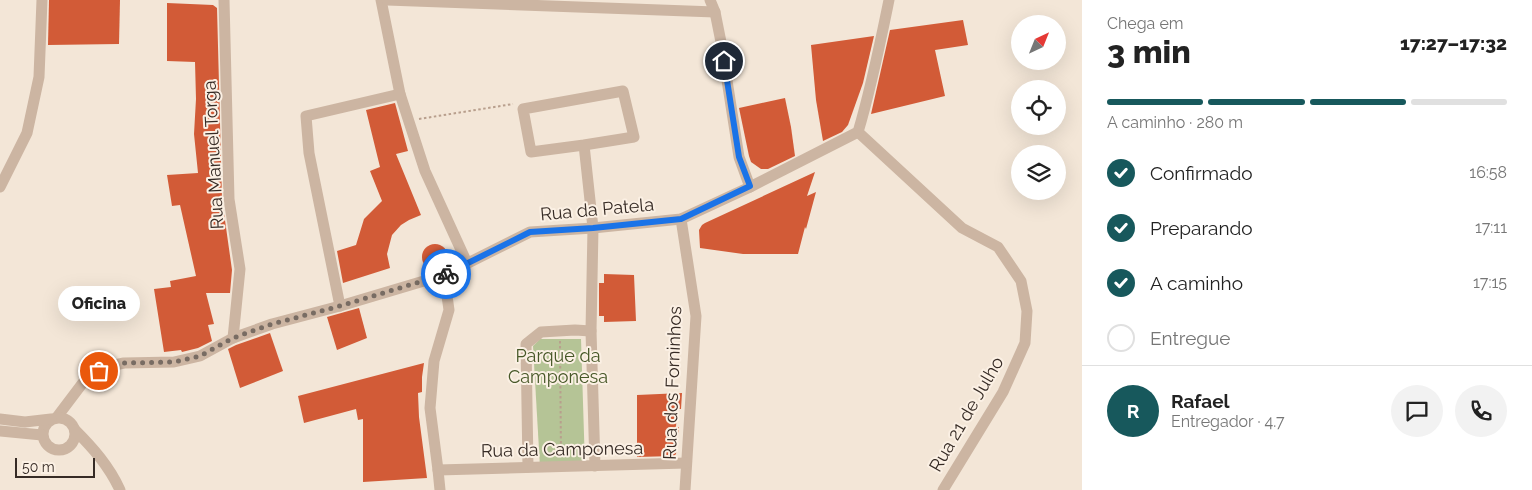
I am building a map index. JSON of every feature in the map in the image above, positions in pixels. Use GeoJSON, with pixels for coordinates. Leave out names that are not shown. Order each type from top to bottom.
{"type":"FeatureCollection","features":[{"type":"Feature","properties":{"kind":"street"},"geometry":{"type":"LineString","coordinates":[[0,187],[27,133],[39,77],[42,0]]}},
{"type":"Feature","properties":{"kind":"street","name":"Rua Manuel Torga"},"geometry":{"type":"LineString","coordinates":[[224,0],[229,199],[240,270],[233,338]]}},
{"type":"Feature","properties":{"kind":"street"},"geometry":{"type":"LineString","coordinates":[[381,0],[400,94],[425,171],[467,263]]}},
{"type":"Feature","properties":{"kind":"street"},"geometry":{"type":"LineString","coordinates":[[388,0],[491,1],[715,12]]}},
{"type":"Feature","properties":{"kind":"street"},"geometry":{"type":"LineString","coordinates":[[710,0],[715,12],[739,157],[750,186]]}},
{"type":"Feature","properties":{"kind":"street"},"geometry":{"type":"LineString","coordinates":[[858,132],[879,51],[889,0]]}},
{"type":"Feature","properties":{"kind":"street"},"geometry":{"type":"LineString","coordinates":[[623,91],[634,137],[584,145],[531,152],[522,109],[623,91]]}},
{"type":"Feature","properties":{"kind":"street"},"geometry":{"type":"LineString","coordinates":[[340,306],[309,154],[306,116],[400,94]]}},
{"type":"Feature","properties":{"kind":"street","name":"Rua da Patela"},"geometry":{"type":"LineString","coordinates":[[54,418],[88,376],[110,366],[124,363],[174,362],[200,356],[233,338],[272,324],[444,275],[530,232],[681,219],[858,132]]}},
{"type":"Feature","properties":{"kind":"street","name":"Rua 21 de Julho"},"geometry":{"type":"LineString","coordinates":[[858,132],[962,228],[998,247],[1021,281],[1027,311],[1025,343],[1003,392],[942,490]]}},
{"type":"Feature","properties":{"kind":"street"},"geometry":{"type":"LineString","coordinates":[[584,145],[593,228],[590,332],[595,466]]}},
{"type":"Feature","properties":{"kind":"street","name":"Rua dos Forninhos"},"geometry":{"type":"LineString","coordinates":[[681,219],[696,316],[685,490]]}},
{"type":"Feature","properties":{"kind":"street"},"geometry":{"type":"LineString","coordinates":[[440,490],[430,408],[434,361],[449,310],[444,275]]}},
{"type":"Feature","properties":{"kind":"street"},"geometry":{"type":"LineString","coordinates":[[528,467],[526,344],[541,332],[575,330],[590,332]]}},
{"type":"Feature","properties":{"kind":"street"},"geometry":{"type":"LineString","coordinates":[[54,418],[44,426],[42,435],[46,445],[56,450],[66,449],[70,446],[75,435],[71,399]]}},
{"type":"Feature","properties":{"kind":"street"},"geometry":{"type":"LineString","coordinates":[[0,419],[25,422],[62,418],[73,426],[94,449],[106,464],[120,490]]}},
{"type":"Feature","properties":{"kind":"street"},"geometry":{"type":"LineString","coordinates":[[0,431],[42,435]]}},
{"type":"Feature","properties":{"kind":"street"},"geometry":{"type":"LineString","coordinates":[[70,446],[94,449]]}},
{"type":"Feature","properties":{"kind":"street","name":"Rua da Camponesa"},"geometry":{"type":"LineString","coordinates":[[438,470],[686,463]]}},
{"type":"Feature","properties":{"kind":"path"},"geometry":{"type":"LineString","coordinates":[[409,121],[514,104]]}},
{"type":"Feature","properties":{"kind":"path"},"geometry":{"type":"LineString","coordinates":[[559,331],[561,466]]}},
{"type":"Feature","properties":{"kind":"green space","name":"Parque da Camponesa"},"geometry":{"type":"Polygon","coordinates":[[[540,339],[581,339],[585,466],[540,467],[533,346],[540,339]]]}},
{"type":"Feature","properties":{"kind":"building"},"geometry":{"type":"Polygon","coordinates":[[[49,0],[120,0],[119,44],[48,45],[49,0]]]}},
{"type":"Feature","properties":{"kind":"building"},"geometry":{"type":"Polygon","coordinates":[[[167,3],[213,5],[217,8],[222,199],[232,270],[230,293],[206,293],[214,324],[208,325],[212,341],[198,348],[182,352],[181,350],[164,352],[154,289],[171,287],[170,281],[196,276],[180,205],[172,206],[167,175],[198,173],[194,134],[196,99],[195,62],[167,61],[167,3]]]}},
{"type":"Feature","properties":{"kind":"building"},"geometry":{"type":"Polygon","coordinates":[[[963,20],[968,45],[935,50],[945,96],[871,114],[890,30],[963,20]]]}},
{"type":"Feature","properties":{"kind":"building"},"geometry":{"type":"Polygon","coordinates":[[[874,36],[863,83],[848,125],[842,132],[823,141],[816,100],[811,45],[874,36]]]}},
{"type":"Feature","properties":{"kind":"building"},"geometry":{"type":"Polygon","coordinates":[[[785,98],[795,156],[768,169],[761,169],[751,162],[739,108],[785,98]]]}},
{"type":"Feature","properties":{"kind":"building"},"geometry":{"type":"Polygon","coordinates":[[[395,103],[408,151],[396,154],[421,215],[401,225],[392,235],[387,254],[390,268],[343,283],[337,251],[356,245],[364,219],[382,201],[370,171],[380,167],[366,110],[395,103]]]}},
{"type":"Feature","properties":{"kind":"building"},"geometry":{"type":"Polygon","coordinates":[[[815,172],[807,196],[816,192],[798,254],[743,254],[700,248],[699,230],[705,223],[815,172]]]}},
{"type":"Feature","properties":{"kind":"building"},"geometry":{"type":"Polygon","coordinates":[[[435,244],[444,248],[448,257],[444,266],[435,270],[426,266],[422,257],[426,248],[435,244]]]}},
{"type":"Feature","properties":{"kind":"building"},"geometry":{"type":"Polygon","coordinates":[[[604,274],[634,275],[636,321],[604,322],[604,316],[599,316],[599,283],[604,283],[604,274]]]}},
{"type":"Feature","properties":{"kind":"building"},"geometry":{"type":"Polygon","coordinates":[[[359,308],[367,338],[337,350],[327,317],[359,308]]]}},
{"type":"Feature","properties":{"kind":"building"},"geometry":{"type":"Polygon","coordinates":[[[270,333],[283,371],[240,388],[228,349],[270,333]]]}},
{"type":"Feature","properties":{"kind":"building"},"geometry":{"type":"Polygon","coordinates":[[[424,363],[422,392],[418,393],[419,417],[427,478],[363,482],[363,419],[358,420],[356,409],[304,423],[298,396],[424,363]]]}},
{"type":"Feature","properties":{"kind":"building"},"geometry":{"type":"Polygon","coordinates":[[[682,393],[681,409],[677,409],[676,427],[679,427],[676,454],[674,456],[637,457],[637,395],[682,393]]]}},
{"type":"Feature","properties":{"kind":"way so far"},"geometry":{"type":"LineString","coordinates":[[99,371],[124,363],[174,362],[200,356],[233,338],[272,324],[446,274]]}},
{"type":"Feature","properties":{"kind":"place","name":"Oficina"},"geometry":{"type":"Point","coordinates":[99,371]}},
{"type":"Feature","properties":{"kind":"route"},"geometry":{"type":"LineString","coordinates":[[446,274],[530,232],[681,219],[750,186],[739,157],[724,61]]}}]}
